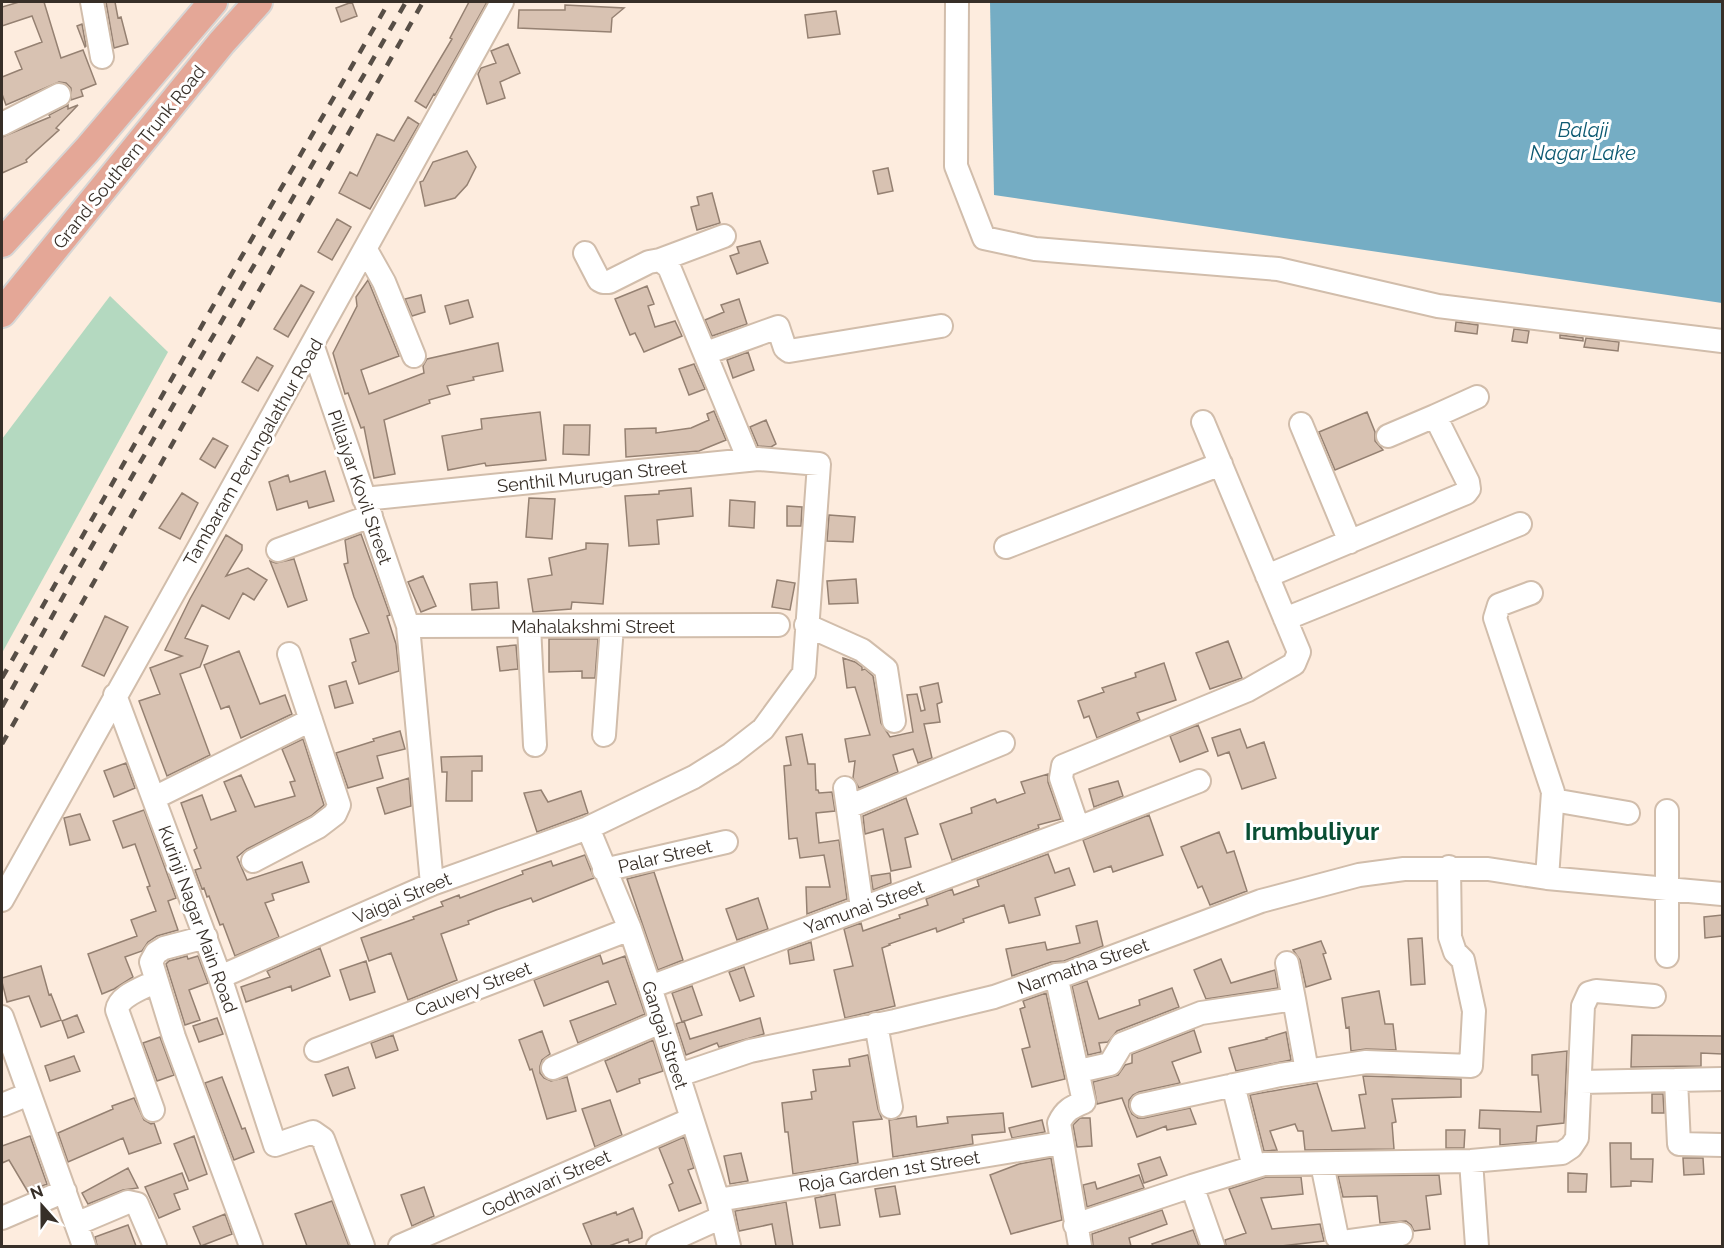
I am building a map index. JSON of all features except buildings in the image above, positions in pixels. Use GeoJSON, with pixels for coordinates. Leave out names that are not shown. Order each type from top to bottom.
{"type":"FeatureCollection","features":[{"type":"Feature","properties":{"kind":"main road","name":"Grand Southern Trunk Road"},"geometry":{"type":"LineString","coordinates":[[2,243],[87,150],[213,2]]}},
{"type":"Feature","properties":{"kind":"main road","name":"Grand Southern Trunk Road"},"geometry":{"type":"LineString","coordinates":[[2,314],[222,42],[258,2]]}},
{"type":"Feature","properties":{"kind":"street"},"geometry":{"type":"LineString","coordinates":[[92,2],[102,57]]}},
{"type":"Feature","properties":{"kind":"street","name":"Tambaram Perungalathur Road"},"geometry":{"type":"LineString","coordinates":[[2,900],[313,347],[502,2]]}},
{"type":"Feature","properties":{"kind":"street"},"geometry":{"type":"LineString","coordinates":[[957,2],[956,166],[984,238],[1035,249],[1278,269],[1438,306],[1722,341]]}},
{"type":"Feature","properties":{"kind":"street"},"geometry":{"type":"LineString","coordinates":[[2,124],[59,95]]}},
{"type":"Feature","properties":{"kind":"street"},"geometry":{"type":"LineString","coordinates":[[585,253],[599,280],[609,282],[649,262],[724,236]]}},
{"type":"Feature","properties":{"kind":"street"},"geometry":{"type":"LineString","coordinates":[[366,250],[384,282],[414,356]]}},
{"type":"Feature","properties":{"kind":"street"},"geometry":{"type":"LineString","coordinates":[[660,260],[669,267],[749,460]]}},
{"type":"Feature","properties":{"kind":"street"},"geometry":{"type":"LineString","coordinates":[[706,353],[778,327],[785,348],[789,351],[941,326]]}},
{"type":"Feature","properties":{"kind":"street","name":"Pillaiyar Kovil Street"},"geometry":{"type":"LineString","coordinates":[[313,347],[408,626],[432,884]]}},
{"type":"Feature","properties":{"kind":"street"},"geometry":{"type":"LineString","coordinates":[[1388,436],[1477,397]]}},
{"type":"Feature","properties":{"kind":"street"},"geometry":{"type":"LineString","coordinates":[[1267,576],[1466,493],[1469,489],[1468,482],[1435,416]]}},
{"type":"Feature","properties":{"kind":"street"},"geometry":{"type":"LineString","coordinates":[[1078,828],[1061,778],[1063,766],[1248,690],[1294,664],[1299,652],[1203,422]]}},
{"type":"Feature","properties":{"kind":"street"},"geometry":{"type":"LineString","coordinates":[[1301,424],[1350,543]]}},
{"type":"Feature","properties":{"kind":"street","name":"Senthil Murugan Street"},"geometry":{"type":"LineString","coordinates":[[278,550],[368,507],[749,460],[819,464]]}},
{"type":"Feature","properties":{"kind":"street","name":"Vaigai Street"},"geometry":{"type":"LineString","coordinates":[[220,977],[432,884],[588,828],[694,777],[731,754],[764,729],[804,673],[819,464]]}},
{"type":"Feature","properties":{"kind":"street"},"geometry":{"type":"LineString","coordinates":[[1006,547],[1221,464]]}},
{"type":"Feature","properties":{"kind":"street"},"geometry":{"type":"LineString","coordinates":[[1285,620],[1520,524]]}},
{"type":"Feature","properties":{"kind":"street"},"geometry":{"type":"LineString","coordinates":[[1531,593],[1499,605],[1495,618],[1553,792],[1547,878]]}},
{"type":"Feature","properties":{"kind":"street","name":"Mahalakshmi Street"},"geometry":{"type":"LineString","coordinates":[[408,626],[778,625]]}},
{"type":"Feature","properties":{"kind":"street"},"geometry":{"type":"LineString","coordinates":[[806,625],[862,650],[886,669],[894,721]]}},
{"type":"Feature","properties":{"kind":"street"},"geometry":{"type":"LineString","coordinates":[[529,626],[535,745]]}},
{"type":"Feature","properties":{"kind":"street"},"geometry":{"type":"LineString","coordinates":[[604,735],[612,626]]}},
{"type":"Feature","properties":{"kind":"street"},"geometry":{"type":"LineString","coordinates":[[253,861],[318,827],[335,814],[339,805],[289,654]]}},
{"type":"Feature","properties":{"kind":"street","name":"Kurinji Nagar Main Road"},"geometry":{"type":"LineString","coordinates":[[116,695],[206,937],[275,1144],[314,1132],[323,1139],[363,1246]]}},
{"type":"Feature","properties":{"kind":"street"},"geometry":{"type":"LineString","coordinates":[[154,798],[311,720]]}},
{"type":"Feature","properties":{"kind":"street"},"geometry":{"type":"LineString","coordinates":[[862,908],[847,797],[1003,743]]}},
{"type":"Feature","properties":{"kind":"street","name":"Yamunai Street"},"geometry":{"type":"LineString","coordinates":[[650,987],[1199,781]]}},
{"type":"Feature","properties":{"kind":"street"},"geometry":{"type":"LineString","coordinates":[[1553,800],[1628,813]]}},
{"type":"Feature","properties":{"kind":"street"},"geometry":{"type":"LineString","coordinates":[[1667,811],[1667,956]]}},
{"type":"Feature","properties":{"kind":"street","name":"Gangai Street"},"geometry":{"type":"LineString","coordinates":[[588,828],[630,929],[650,987],[720,1208],[729,1246]]}},
{"type":"Feature","properties":{"kind":"street","name":"Palar Street"},"geometry":{"type":"LineString","coordinates":[[604,870],[726,842]]}},
{"type":"Feature","properties":{"kind":"street"},"geometry":{"type":"LineString","coordinates":[[1142,1105],[1233,1085],[1366,1062],[1471,1066],[1474,1011],[1463,960],[1455,952],[1450,937],[1449,867]]}},
{"type":"Feature","properties":{"kind":"street","name":"Narmatha Street"},"geometry":{"type":"LineString","coordinates":[[679,1075],[750,1051],[994,997],[1056,975],[1067,974],[1232,911],[1359,875],[1404,869],[1449,867],[1488,869],[1547,878],[1722,894]]}},
{"type":"Feature","properties":{"kind":"street","name":"Cauvery Street"},"geometry":{"type":"LineString","coordinates":[[316,1050],[630,929]]}},
{"type":"Feature","properties":{"kind":"street"},"geometry":{"type":"LineString","coordinates":[[206,937],[164,948],[156,953],[152,962],[174,1037],[251,1246]]}},
{"type":"Feature","properties":{"kind":"street"},"geometry":{"type":"LineString","coordinates":[[1287,963],[1307,1071]]}},
{"type":"Feature","properties":{"kind":"street"},"geometry":{"type":"LineString","coordinates":[[1056,975],[1084,1102],[1071,1107],[1063,1114],[1059,1122],[1077,1236],[1192,1186],[1264,1164],[1471,1161],[1562,1153],[1571,1148],[1577,1138],[1583,1006],[1589,993],[1596,991],[1654,996]]}},
{"type":"Feature","properties":{"kind":"street"},"geometry":{"type":"LineString","coordinates":[[153,1110],[117,1005],[123,998],[156,981]]}},
{"type":"Feature","properties":{"kind":"street"},"geometry":{"type":"LineString","coordinates":[[1079,1071],[1110,1064],[1122,1044],[1201,1013],[1294,999]]}},
{"type":"Feature","properties":{"kind":"street"},"geometry":{"type":"LineString","coordinates":[[2,1017],[84,1246]]}},
{"type":"Feature","properties":{"kind":"street"},"geometry":{"type":"LineString","coordinates":[[553,1068],[661,1022]]}},
{"type":"Feature","properties":{"kind":"street"},"geometry":{"type":"LineString","coordinates":[[876,1024],[891,1107]]}},
{"type":"Feature","properties":{"kind":"street"},"geometry":{"type":"LineString","coordinates":[[1581,1082],[1722,1079]]}},
{"type":"Feature","properties":{"kind":"street"},"geometry":{"type":"LineString","coordinates":[[1676,1080],[1679,1144],[1722,1145]]}},
{"type":"Feature","properties":{"kind":"street"},"geometry":{"type":"LineString","coordinates":[[1233,1085],[1254,1167]]}},
{"type":"Feature","properties":{"kind":"street"},"geometry":{"type":"LineString","coordinates":[[2,1105],[29,1094]]}},
{"type":"Feature","properties":{"kind":"street","name":"Godhavari Street"},"geometry":{"type":"LineString","coordinates":[[400,1246],[692,1119]]}},
{"type":"Feature","properties":{"kind":"street","name":"Roja Garden 1st Street"},"geometry":{"type":"LineString","coordinates":[[658,1246],[720,1208],[1061,1143]]}},
{"type":"Feature","properties":{"kind":"street"},"geometry":{"type":"LineString","coordinates":[[1471,1161],[1477,1246]]}},
{"type":"Feature","properties":{"kind":"street"},"geometry":{"type":"LineString","coordinates":[[1322,1164],[1336,1238],[1343,1242],[1401,1234]]}},
{"type":"Feature","properties":{"kind":"street"},"geometry":{"type":"LineString","coordinates":[[1192,1186],[1213,1246]]}},
{"type":"Feature","properties":{"kind":"street"},"geometry":{"type":"LineString","coordinates":[[2,1218],[65,1191]]}},
{"type":"Feature","properties":{"kind":"street"},"geometry":{"type":"LineString","coordinates":[[76,1224],[128,1202],[137,1204],[155,1246]]}},
{"type":"Feature","properties":{"kind":"green space"},"geometry":{"type":"Polygon","coordinates":[[[110,296],[168,352],[2,653],[2,439],[110,296]]]}},
{"type":"Feature","properties":{"kind":"water","name":"Balaji Nagar Lake"},"geometry":{"type":"Polygon","coordinates":[[[990,2],[1722,2],[1722,303],[994,195],[990,2]]]}},
{"type":"Feature","properties":{"kind":"railway"},"geometry":{"type":"LineString","coordinates":[[2,678],[389,2]]}},
{"type":"Feature","properties":{"kind":"railway"},"geometry":{"type":"LineString","coordinates":[[2,707],[74,577],[406,2]]}},
{"type":"Feature","properties":{"kind":"railway"},"geometry":{"type":"LineString","coordinates":[[2,744],[423,2]]}},
{"type":"Feature","properties":{"kind":"district","name":"Irumbuliyur"},"geometry":{"type":"Point","coordinates":[1312,831]}}]}
